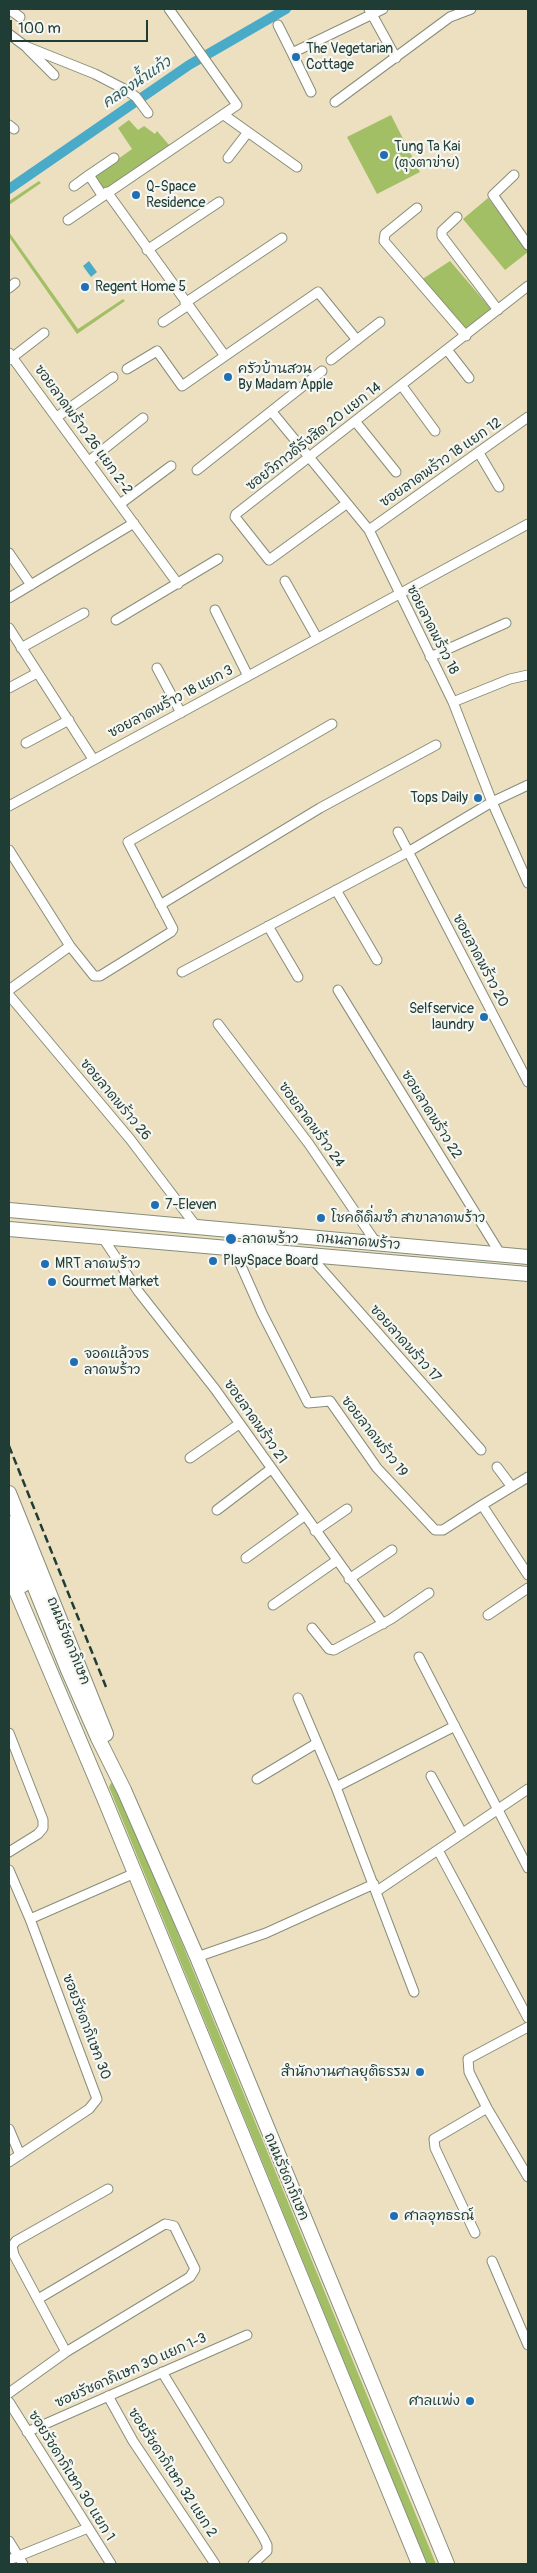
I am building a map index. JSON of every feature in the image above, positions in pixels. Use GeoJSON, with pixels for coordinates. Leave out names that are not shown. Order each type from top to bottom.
{"type":"FeatureCollection","features":[{"type":"Feature","properties":{"kind":"main road","name":"ถนนลาดพร้าว"},"geometry":{"type":"LineString","coordinates":[[9,1210],[528,1257]]}},
{"type":"Feature","properties":{"kind":"main road","name":"ถนนลาดพร้าว"},"geometry":{"type":"LineString","coordinates":[[9,1229],[528,1274]]}},
{"type":"Feature","properties":{"kind":"main road","name":"ถนนรัชดาภิเษก"},"geometry":{"type":"LineString","coordinates":[[9,1493],[103,1726],[124,1790]]}},
{"type":"Feature","properties":{"kind":"main road","name":"ถนนรัชดาภิเษก"},"geometry":{"type":"LineString","coordinates":[[9,1523],[64,1672],[104,1798]]}},
{"type":"Feature","properties":{"kind":"main road","name":"ถนนรัชดาภิเษก"},"geometry":{"type":"LineString","coordinates":[[9,1550],[64,1672],[124,1790],[197,1957],[447,2564]]}},
{"type":"Feature","properties":{"kind":"main road","name":"ถนนรัชดาภิเษก"},"geometry":{"type":"LineString","coordinates":[[9,1574],[104,1798],[419,2564]]}},
{"type":"Feature","properties":{"kind":"street"},"geometry":{"type":"LineString","coordinates":[[9,9],[20,16]]}},
{"type":"Feature","properties":{"kind":"street"},"geometry":{"type":"LineString","coordinates":[[68,220],[237,105],[169,9]]}},
{"type":"Feature","properties":{"kind":"street"},"geometry":{"type":"LineString","coordinates":[[292,53],[371,11],[384,9]]}},
{"type":"Feature","properties":{"kind":"street"},"geometry":{"type":"LineString","coordinates":[[335,102],[450,17],[471,9]]}},
{"type":"Feature","properties":{"kind":"street"},"geometry":{"type":"LineString","coordinates":[[371,11],[396,58]]}},
{"type":"Feature","properties":{"kind":"street"},"geometry":{"type":"LineString","coordinates":[[278,25],[311,92]]}},
{"type":"Feature","properties":{"kind":"street"},"geometry":{"type":"LineString","coordinates":[[9,34],[25,46],[54,75]]}},
{"type":"Feature","properties":{"kind":"street"},"geometry":{"type":"LineString","coordinates":[[25,46],[95,74],[139,100],[148,113]]}},
{"type":"Feature","properties":{"kind":"street"},"geometry":{"type":"LineString","coordinates":[[224,115],[297,167]]}},
{"type":"Feature","properties":{"kind":"street"},"geometry":{"type":"LineString","coordinates":[[228,158],[248,132]]}},
{"type":"Feature","properties":{"kind":"street"},"geometry":{"type":"LineString","coordinates":[[74,186],[114,158]]}},
{"type":"Feature","properties":{"kind":"street"},"geometry":{"type":"LineString","coordinates":[[89,175],[225,356]]}},
{"type":"Feature","properties":{"kind":"street"},"geometry":{"type":"LineString","coordinates":[[514,175],[493,194],[528,245]]}},
{"type":"Feature","properties":{"kind":"street"},"geometry":{"type":"LineString","coordinates":[[147,250],[219,202]]}},
{"type":"Feature","properties":{"kind":"street"},"geometry":{"type":"LineString","coordinates":[[417,208],[385,234],[384,241],[466,336]]}},
{"type":"Feature","properties":{"kind":"street"},"geometry":{"type":"LineString","coordinates":[[457,217],[442,231],[442,236],[498,310]]}},
{"type":"Feature","properties":{"kind":"street"},"geometry":{"type":"LineString","coordinates":[[163,322],[282,238]]}},
{"type":"Feature","properties":{"kind":"street","name":"ซอยวิภาวดีรังสิต 20 แยก 14"},"geometry":{"type":"LineString","coordinates":[[346,504],[269,560],[236,520],[236,514],[528,286]]}},
{"type":"Feature","properties":{"kind":"street"},"geometry":{"type":"LineString","coordinates":[[127,369],[157,351],[182,386],[318,292],[357,340]]}},
{"type":"Feature","properties":{"kind":"street"},"geometry":{"type":"LineString","coordinates":[[330,360],[380,322]]}},
{"type":"Feature","properties":{"kind":"street"},"geometry":{"type":"LineString","coordinates":[[10,357],[44,333]]}},
{"type":"Feature","properties":{"kind":"street"},"geometry":{"type":"LineString","coordinates":[[448,350],[469,378]]}},
{"type":"Feature","properties":{"kind":"street","name":"ซอยลาดพร้าว 26 แยก 2-2"},"geometry":{"type":"LineString","coordinates":[[10,357],[89,460],[178,584]]}},
{"type":"Feature","properties":{"kind":"street"},"geometry":{"type":"LineString","coordinates":[[197,470],[322,371]]}},
{"type":"Feature","properties":{"kind":"street"},"geometry":{"type":"LineString","coordinates":[[57,418],[113,377]]}},
{"type":"Feature","properties":{"kind":"street"},"geometry":{"type":"LineString","coordinates":[[402,386],[434,430]]}},
{"type":"Feature","properties":{"kind":"street","name":"ซอยลาดพร้าว 18"},"geometry":{"type":"LineString","coordinates":[[272,412],[369,530],[398,593],[453,702],[492,802],[528,883]]}},
{"type":"Feature","properties":{"kind":"street"},"geometry":{"type":"LineString","coordinates":[[89,460],[143,418]]}},
{"type":"Feature","properties":{"kind":"street","name":"ซอยลาดพร้าว 18 แยก 12"},"geometry":{"type":"LineString","coordinates":[[369,530],[528,418]]}},
{"type":"Feature","properties":{"kind":"street"},"geometry":{"type":"LineString","coordinates":[[355,421],[396,472]]}},
{"type":"Feature","properties":{"kind":"street"},"geometry":{"type":"LineString","coordinates":[[479,453],[499,487]]}},
{"type":"Feature","properties":{"kind":"street"},"geometry":{"type":"LineString","coordinates":[[120,504],[171,466]]}},
{"type":"Feature","properties":{"kind":"street"},"geometry":{"type":"LineString","coordinates":[[9,598],[134,523]]}},
{"type":"Feature","properties":{"kind":"street","name":"ซอยลาดพร้าว 18 แยก 3"},"geometry":{"type":"LineString","coordinates":[[93,759],[528,524]]}},
{"type":"Feature","properties":{"kind":"street"},"geometry":{"type":"LineString","coordinates":[[9,553],[31,585]]}},
{"type":"Feature","properties":{"kind":"street"},"geometry":{"type":"LineString","coordinates":[[116,620],[218,559]]}},
{"type":"Feature","properties":{"kind":"street"},"geometry":{"type":"LineString","coordinates":[[286,581],[316,638]]}},
{"type":"Feature","properties":{"kind":"street"},"geometry":{"type":"LineString","coordinates":[[215,610],[248,676]]}},
{"type":"Feature","properties":{"kind":"street"},"geometry":{"type":"LineString","coordinates":[[21,648],[84,613]]}},
{"type":"Feature","properties":{"kind":"street"},"geometry":{"type":"LineString","coordinates":[[430,657],[506,622]]}},
{"type":"Feature","properties":{"kind":"street"},"geometry":{"type":"LineString","coordinates":[[9,628],[93,759],[9,806]]}},
{"type":"Feature","properties":{"kind":"street"},"geometry":{"type":"LineString","coordinates":[[157,668],[181,713]]}},
{"type":"Feature","properties":{"kind":"street"},"geometry":{"type":"LineString","coordinates":[[9,688],[37,673]]}},
{"type":"Feature","properties":{"kind":"street"},"geometry":{"type":"LineString","coordinates":[[453,702],[510,679],[528,675]]}},
{"type":"Feature","properties":{"kind":"street"},"geometry":{"type":"LineString","coordinates":[[26,743],[69,720]]}},
{"type":"Feature","properties":{"kind":"street"},"geometry":{"type":"LineString","coordinates":[[9,850],[70,946],[94,976],[100,976],[172,932],[173,926],[160,905],[128,842],[332,724]]}},
{"type":"Feature","properties":{"kind":"street"},"geometry":{"type":"LineString","coordinates":[[160,905],[320,808],[436,745]]}},
{"type":"Feature","properties":{"kind":"street"},"geometry":{"type":"LineString","coordinates":[[182,972],[408,852],[492,802],[528,785]]}},
{"type":"Feature","properties":{"kind":"street","name":"ซอยลาดพร้าว 20"},"geometry":{"type":"LineString","coordinates":[[398,832],[528,1082]]}},
{"type":"Feature","properties":{"kind":"street"},"geometry":{"type":"LineString","coordinates":[[336,890],[377,960]]}},
{"type":"Feature","properties":{"kind":"street"},"geometry":{"type":"LineString","coordinates":[[268,926],[298,977]]}},
{"type":"Feature","properties":{"kind":"street"},"geometry":{"type":"LineString","coordinates":[[9,990],[70,946]]}},
{"type":"Feature","properties":{"kind":"street","name":"ซอยลาดพร้าว 22"},"geometry":{"type":"LineString","coordinates":[[338,990],[501,1254]]}},
{"type":"Feature","properties":{"kind":"street","name":"ซอยลาดพร้าว 26"},"geometry":{"type":"LineString","coordinates":[[9,994],[130,1139],[196,1226]]}},
{"type":"Feature","properties":{"kind":"street","name":"ซอยลาดพร้าว 24"},"geometry":{"type":"LineString","coordinates":[[218,1024],[309,1144],[377,1244]]}},
{"type":"Feature","properties":{"kind":"street","name":"ซอยลาดพร้าว 21"},"geometry":{"type":"LineString","coordinates":[[103,1238],[138,1291],[239,1424],[382,1624]]}},
{"type":"Feature","properties":{"kind":"street","name":"ซอยลาดพร้าว 19"},"geometry":{"type":"LineString","coordinates":[[234,1250],[262,1312],[308,1403],[330,1401],[377,1468],[435,1530],[443,1530],[482,1506]]}},
{"type":"Feature","properties":{"kind":"street","name":"ซอยลาดพร้าว 17"},"geometry":{"type":"LineString","coordinates":[[310,1256],[480,1450]]}},
{"type":"Feature","properties":{"kind":"street"},"geometry":{"type":"LineString","coordinates":[[190,1458],[239,1424]]}},
{"type":"Feature","properties":{"kind":"street"},"geometry":{"type":"LineString","coordinates":[[498,1467],[512,1487]]}},
{"type":"Feature","properties":{"kind":"street"},"geometry":{"type":"LineString","coordinates":[[217,1510],[271,1469]]}},
{"type":"Feature","properties":{"kind":"street"},"geometry":{"type":"LineString","coordinates":[[528,1477],[482,1506],[528,1575]]}},
{"type":"Feature","properties":{"kind":"street"},"geometry":{"type":"LineString","coordinates":[[315,1532],[347,1509]]}},
{"type":"Feature","properties":{"kind":"street"},"geometry":{"type":"LineString","coordinates":[[246,1558],[304,1516]]}},
{"type":"Feature","properties":{"kind":"street"},"geometry":{"type":"LineString","coordinates":[[350,1579],[392,1550]]}},
{"type":"Feature","properties":{"kind":"street"},"geometry":{"type":"LineString","coordinates":[[273,1605],[336,1561]]}},
{"type":"Feature","properties":{"kind":"street"},"geometry":{"type":"LineString","coordinates":[[488,1615],[528,1588]]}},
{"type":"Feature","properties":{"kind":"street"},"geometry":{"type":"LineString","coordinates":[[312,1628],[332,1650],[382,1624],[429,1593]]}},
{"type":"Feature","properties":{"kind":"street"},"geometry":{"type":"LineString","coordinates":[[419,1657],[528,1868]]}},
{"type":"Feature","properties":{"kind":"street"},"geometry":{"type":"LineString","coordinates":[[298,1698],[336,1787],[414,1992]]}},
{"type":"Feature","properties":{"kind":"street"},"geometry":{"type":"LineString","coordinates":[[336,1787],[455,1726]]}},
{"type":"Feature","properties":{"kind":"street"},"geometry":{"type":"LineString","coordinates":[[9,1734],[43,1820],[43,1828],[38,1834],[9,1852]]}},
{"type":"Feature","properties":{"kind":"street"},"geometry":{"type":"LineString","coordinates":[[256,1779],[317,1743]]}},
{"type":"Feature","properties":{"kind":"street"},"geometry":{"type":"LineString","coordinates":[[431,1776],[462,1833]]}},
{"type":"Feature","properties":{"kind":"street"},"geometry":{"type":"LineString","coordinates":[[197,1957],[266,1933],[375,1887],[438,1850],[528,1789]]}},
{"type":"Feature","properties":{"kind":"street"},"geometry":{"type":"LineString","coordinates":[[438,1850],[528,2018]]}},
{"type":"Feature","properties":{"kind":"street","name":"ซอยรัชดาภิเษก 30"},"geometry":{"type":"LineString","coordinates":[[9,1870],[98,2099],[89,2109],[9,2162]]}},
{"type":"Feature","properties":{"kind":"street"},"geometry":{"type":"LineString","coordinates":[[30,1920],[135,1873]]}},
{"type":"Feature","properties":{"kind":"street"},"geometry":{"type":"LineString","coordinates":[[528,2028],[468,2059],[469,2072],[487,2108],[528,2177]]}},
{"type":"Feature","properties":{"kind":"street"},"geometry":{"type":"LineString","coordinates":[[475,2233],[433,2142],[438,2135],[487,2108]]}},
{"type":"Feature","properties":{"kind":"street"},"geometry":{"type":"LineString","coordinates":[[9,2129],[20,2155]]}},
{"type":"Feature","properties":{"kind":"street"},"geometry":{"type":"LineString","coordinates":[[66,2352],[14,2255],[12,2246],[16,2241],[108,2189]]}},
{"type":"Feature","properties":{"kind":"street"},"geometry":{"type":"LineString","coordinates":[[9,2393],[66,2352],[194,2273],[195,2269],[174,2226],[165,2224],[38,2299]]}},
{"type":"Feature","properties":{"kind":"street"},"geometry":{"type":"LineString","coordinates":[[492,2261],[528,2345]]}},
{"type":"Feature","properties":{"kind":"street","name":"ซอยรัชดาภิเษก 30 แยก 1-3"},"geometry":{"type":"LineString","coordinates":[[27,2432],[247,2335]]}},
{"type":"Feature","properties":{"kind":"street"},"geometry":{"type":"LineString","coordinates":[[162,2372],[264,2537],[267,2551],[253,2564]]}},
{"type":"Feature","properties":{"kind":"street","name":"ซอยรัชดาภิเษก 32 แยก 2"},"geometry":{"type":"LineString","coordinates":[[108,2396],[133,2440],[214,2564]]}},
{"type":"Feature","properties":{"kind":"street","name":"ซอยรัชดาภิเษก 30 แยก 1"},"geometry":{"type":"LineString","coordinates":[[9,2402],[111,2564]]}},
{"type":"Feature","properties":{"kind":"street"},"geometry":{"type":"LineString","coordinates":[[9,2560],[20,2560],[88,2528]]}},
{"type":"Feature","properties":{"kind":"street"},"geometry":{"type":"LineString","coordinates":[[9,2541],[20,2560]]}},
{"type":"Feature","properties":{"kind":"green space","name":"Tung Ta Kai (ตุงตาข่าย)"},"geometry":{"type":"Polygon","coordinates":[[[391,115],[420,172],[377,194],[347,137],[391,115]]]}},
{"type":"Feature","properties":{"kind":"green space"},"geometry":{"type":"Polygon","coordinates":[[[129,120],[138,130],[144,126],[155,134],[157,131],[170,146],[103,192],[93,177],[132,149],[118,128],[129,120]]]}},
{"type":"Feature","properties":{"kind":"green space"},"geometry":{"type":"Polygon","coordinates":[[[39,181],[41,183],[9,205],[9,201],[39,181]]]}},
{"type":"Feature","properties":{"kind":"green space"},"geometry":{"type":"Polygon","coordinates":[[[488,198],[528,252],[505,270],[463,219],[488,198]]]}},
{"type":"Feature","properties":{"kind":"green space"},"geometry":{"type":"Polygon","coordinates":[[[9,232],[78,329],[123,299],[125,301],[77,334],[9,237],[9,232]]]}},
{"type":"Feature","properties":{"kind":"green space"},"geometry":{"type":"Polygon","coordinates":[[[450,261],[492,310],[466,332],[421,280],[450,261]]]}},
{"type":"Feature","properties":{"kind":"green space"},"geometry":{"type":"Polygon","coordinates":[[[111,1783],[114,1784],[152,1870],[436,2564],[427,2564],[109,1787],[111,1783]]]}},
{"type":"Feature","properties":{"kind":"water"},"geometry":{"type":"Polygon","coordinates":[[[89,261],[97,272],[91,277],[83,266],[89,261]]]}},
{"type":"Feature","properties":{"kind":"waterway","name":"คลองน้ำแก้ว"},"geometry":{"type":"LineString","coordinates":[[9,189],[189,65],[286,9]]}},
{"type":"Feature","properties":{"kind":"railway"},"geometry":{"type":"LineString","coordinates":[[9,1446],[106,1687]]}},
{"type":"Feature","properties":{"kind":"place","name":"The Vegetarian Cottage"},"geometry":{"type":"Point","coordinates":[296,57]}},
{"type":"Feature","properties":{"kind":"place","name":"Tung Ta Kai (ตุงตาข่าย)"},"geometry":{"type":"Point","coordinates":[384,155]}},
{"type":"Feature","properties":{"kind":"place","name":"Q-Space Residence"},"geometry":{"type":"Point","coordinates":[136,195]}},
{"type":"Feature","properties":{"kind":"place","name":"Regent Home 5"},"geometry":{"type":"Point","coordinates":[85,287]}},
{"type":"Feature","properties":{"kind":"place","name":"ครัวบ้านสวน By Madam Apple"},"geometry":{"type":"Point","coordinates":[228,377]}},
{"type":"Feature","properties":{"kind":"place","name":"Tops Daily"},"geometry":{"type":"Point","coordinates":[478,798]}},
{"type":"Feature","properties":{"kind":"place","name":"Selfservice laundry"},"geometry":{"type":"Point","coordinates":[484,1017]}},
{"type":"Feature","properties":{"kind":"place","name":"7-Eleven"},"geometry":{"type":"Point","coordinates":[155,1205]}},
{"type":"Feature","properties":{"kind":"place","name":"โชคดีติ่มซำ สาขาลาดพร้าว"},"geometry":{"type":"Point","coordinates":[321,1218]}},
{"type":"Feature","properties":{"kind":"place","name":"ลาดพร้าว"},"geometry":{"type":"Point","coordinates":[231,1239]}},
{"type":"Feature","properties":{"kind":"place","name":"PlaySpace Board"},"geometry":{"type":"Point","coordinates":[213,1261]}},
{"type":"Feature","properties":{"kind":"place","name":"MRT ลาดพร้าว"},"geometry":{"type":"Point","coordinates":[45,1264]}},
{"type":"Feature","properties":{"kind":"place","name":"Gourmet Market"},"geometry":{"type":"Point","coordinates":[52,1282]}},
{"type":"Feature","properties":{"kind":"place","name":"จอดแล้วจร ลาดพร้าว"},"geometry":{"type":"Point","coordinates":[74,1362]}},
{"type":"Feature","properties":{"kind":"place","name":"สำนักงานศาลยุติธรรม"},"geometry":{"type":"Point","coordinates":[420,2072]}},
{"type":"Feature","properties":{"kind":"place","name":"ศาลอุทธรณ์"},"geometry":{"type":"Point","coordinates":[394,2216]}},
{"type":"Feature","properties":{"kind":"place","name":"ศาลแพ่ง"},"geometry":{"type":"Point","coordinates":[470,2401]}}]}
